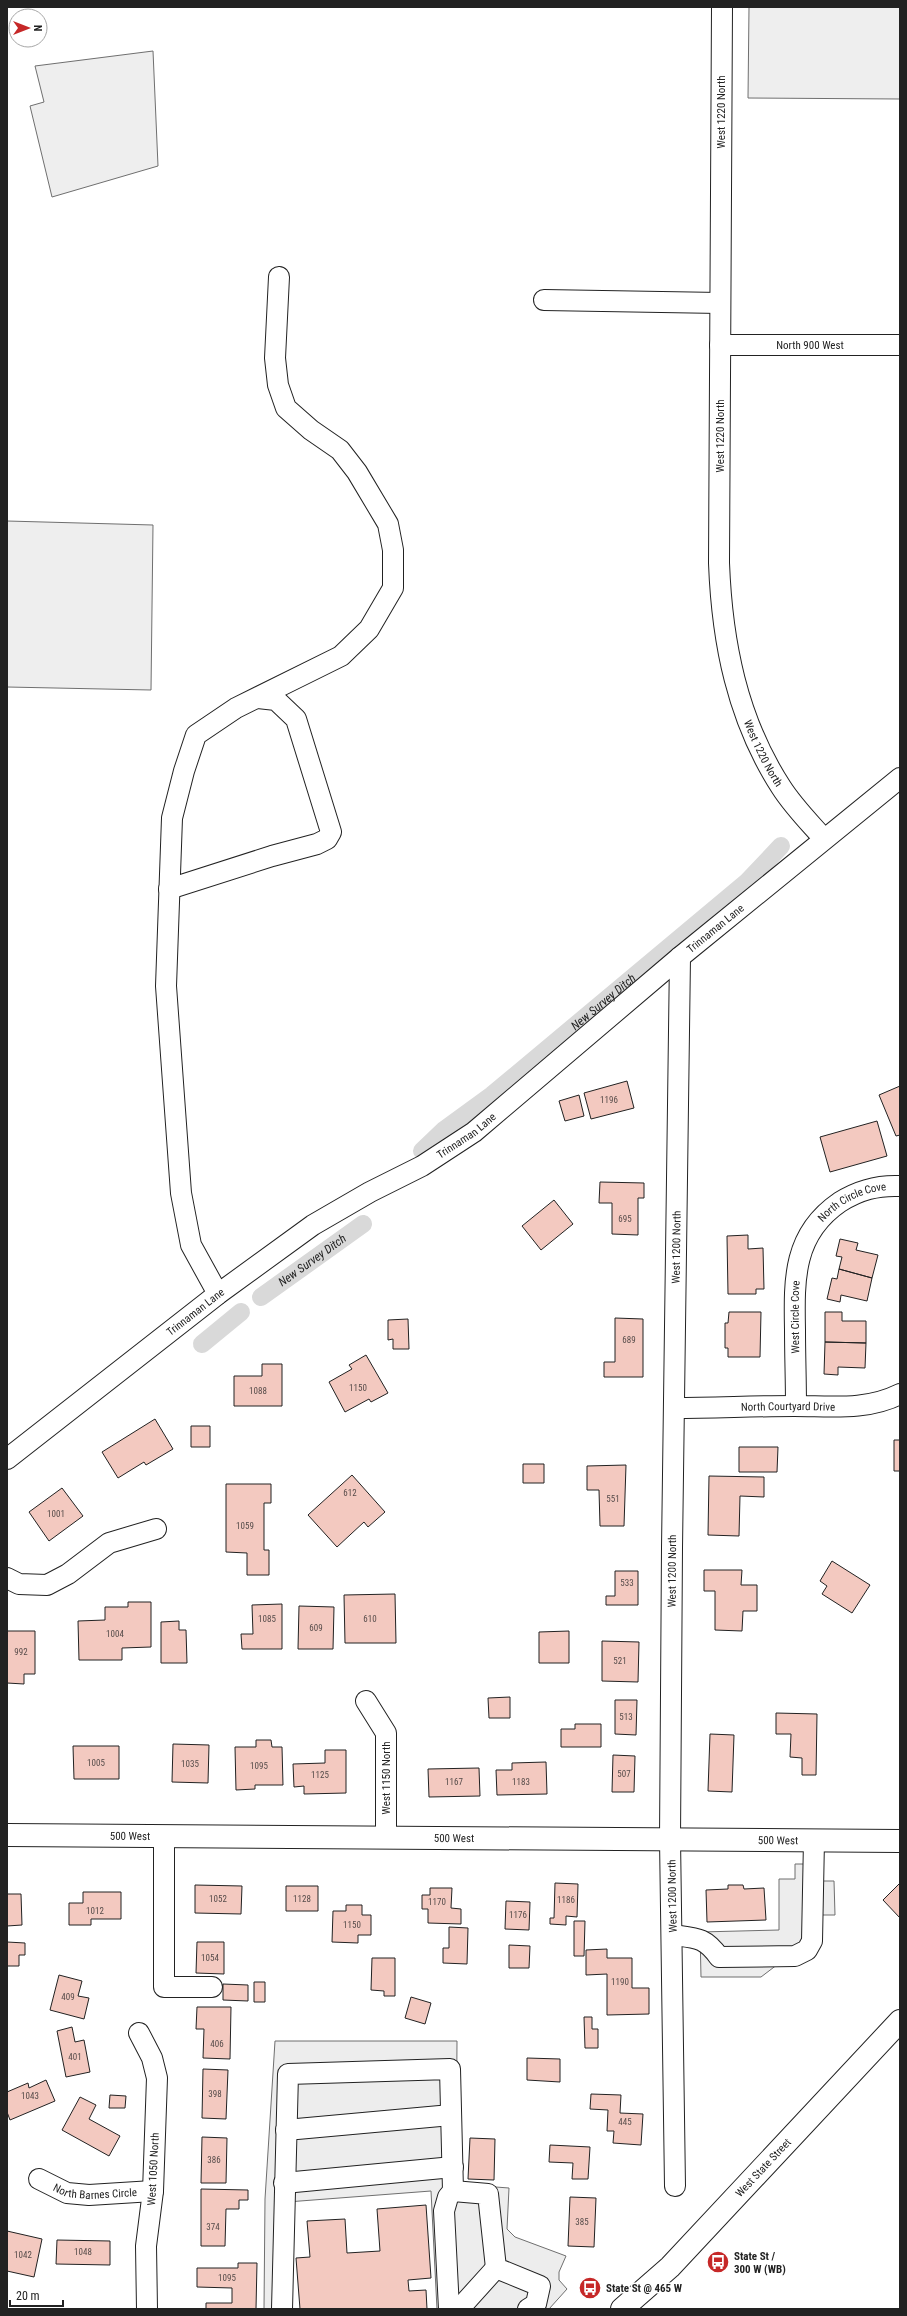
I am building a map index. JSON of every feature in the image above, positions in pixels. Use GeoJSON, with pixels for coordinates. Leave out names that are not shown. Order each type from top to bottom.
{"type":"FeatureCollection","features":[{"type":"Feature","properties":{"kind":"main road","name":"500 West"},"geometry":{"type":"LineString","coordinates":[[7,1835],[814,1840],[900,1842]]}},
{"type":"Feature","properties":{"kind":"main road","name":"West State Street"},"geometry":{"type":"LineString","coordinates":[[622,2309],[670,2267],[900,2021]]}},
{"type":"Feature","properties":{"kind":"street","name":"West 1220 North"},"geometry":{"type":"LineString","coordinates":[[722,7],[719,563],[721,613],[733,673],[744,709],[762,753],[781,787],[824,839]]}},
{"type":"Feature","properties":{"kind":"street"},"geometry":{"type":"LineString","coordinates":[[218,1294],[191,1245],[181,1193],[166,986],[172,818],[184,771],[196,734],[236,708],[341,656],[369,629],[392,588],[392,550],[388,524],[357,472],[340,450],[311,430],[286,408],[278,386],[275,358],[279,277]]}},
{"type":"Feature","properties":{"kind":"street"},"geometry":{"type":"LineString","coordinates":[[544,300],[720,303]]}},
{"type":"Feature","properties":{"kind":"street","name":"North 900 West"},"geometry":{"type":"LineString","coordinates":[[720,345],[900,345]]}},
{"type":"Feature","properties":{"kind":"street"},"geometry":{"type":"LineString","coordinates":[[169,889],[272,856],[317,844],[327,839],[331,832],[296,719],[276,700],[258,698]]}},
{"type":"Feature","properties":{"kind":"street","name":"Trinnaman Lane"},"geometry":{"type":"LineString","coordinates":[[7,1459],[218,1294],[313,1225],[370,1192],[422,1166],[474,1132],[680,957],[900,778]]}},
{"type":"Feature","properties":{"kind":"street","name":"West 1200 North"},"geometry":{"type":"LineString","coordinates":[[675,2186],[673,1934],[670,1839],[680,957]]}},
{"type":"Feature","properties":{"kind":"street","name":"North Circle Cove"},"geometry":{"type":"LineString","coordinates":[[810,1230],[831,1209],[856,1192],[882,1186],[900,1186]]}},
{"type":"Feature","properties":{"kind":"street","name":"West Circle Cove"},"geometry":{"type":"LineString","coordinates":[[796,1406],[794,1289],[797,1265],[810,1230]]}},
{"type":"Feature","properties":{"kind":"street","name":"North Courtyard Drive"},"geometry":{"type":"LineString","coordinates":[[674,1408],[796,1406],[848,1408],[887,1401],[900,1394]]}},
{"type":"Feature","properties":{"kind":"street"},"geometry":{"type":"LineString","coordinates":[[7,1578],[19,1584],[47,1585],[68,1574],[109,1543],[156,1529]]}},
{"type":"Feature","properties":{"kind":"street","name":"West 1150 North"},"geometry":{"type":"LineString","coordinates":[[366,1700],[386,1733],[386,1837]]}},
{"type":"Feature","properties":{"kind":"street"},"geometry":{"type":"LineString","coordinates":[[164,1836],[164,1987],[212,1987]]}},
{"type":"Feature","properties":{"kind":"street"},"geometry":{"type":"LineString","coordinates":[[673,1934],[700,1939],[711,1945],[719,1957],[795,1956],[807,1950],[812,1941],[814,1840]]}},
{"type":"Feature","properties":{"kind":"street","name":"West 1050 North"},"geometry":{"type":"LineString","coordinates":[[139,2033],[152,2058],[157,2078],[153,2191],[146,2246],[147,2309]]}},
{"type":"Feature","properties":{"kind":"street"},"geometry":{"type":"LineString","coordinates":[[282,2309],[284,2183],[288,2074],[450,2069],[453,2191],[448,2197],[444,2211],[449,2309]]}},
{"type":"Feature","properties":{"kind":"street"},"geometry":{"type":"LineString","coordinates":[[286,2130],[451,2115]]}},
{"type":"Feature","properties":{"kind":"street"},"geometry":{"type":"LineString","coordinates":[[284,2183],[453,2167]]}},
{"type":"Feature","properties":{"kind":"street","name":"North Barnes Circle"},"geometry":{"type":"LineString","coordinates":[[39,2180],[67,2193],[89,2195],[153,2191]]}},
{"type":"Feature","properties":{"kind":"street"},"geometry":{"type":"LineString","coordinates":[[453,2191],[488,2194],[496,2268],[459,2309]]}},
{"type":"Feature","properties":{"kind":"street"},"geometry":{"type":"LineString","coordinates":[[496,2268],[540,2286],[536,2304],[528,2309]]}},
{"type":"Feature","properties":{"kind":"shaded area"},"geometry":{"type":"Polygon","coordinates":[[[749,7],[900,7],[900,99],[748,98],[749,7]]]}},
{"type":"Feature","properties":{"kind":"shaded area"},"geometry":{"type":"Polygon","coordinates":[[[153,51],[158,166],[52,197],[30,106],[44,102],[35,66],[153,51]]]}},
{"type":"Feature","properties":{"kind":"shaded area"},"geometry":{"type":"Polygon","coordinates":[[[7,521],[153,525],[151,690],[7,687],[7,521]]]}},
{"type":"Feature","properties":{"kind":"shaded area"},"geometry":{"type":"Polygon","coordinates":[[[795,1864],[817,1864],[817,1881],[834,1881],[835,1915],[821,1915],[822,1941],[782,1961],[761,1977],[701,1977],[700,1932],[779,1930],[779,1879],[795,1879],[795,1864]]]}},
{"type":"Feature","properties":{"kind":"shaded area"},"geometry":{"type":"Polygon","coordinates":[[[275,2041],[457,2041],[456,2184],[509,2188],[507,2229],[515,2237],[566,2256],[559,2272],[559,2280],[567,2289],[549,2309],[437,2309],[431,2191],[287,2202],[284,2309],[264,2309],[265,2199],[275,2041]]]}},
{"type":"Feature","properties":{"kind":"building"},"geometry":{"type":"Polygon","coordinates":[[[627,1081],[634,1108],[591,1119],[584,1093],[627,1081]]]}},
{"type":"Feature","properties":{"kind":"building"},"geometry":{"type":"Polygon","coordinates":[[[900,1086],[900,1135],[896,1136],[879,1095],[900,1086]]]}},
{"type":"Feature","properties":{"kind":"building"},"geometry":{"type":"Polygon","coordinates":[[[579,1095],[584,1116],[565,1121],[559,1101],[579,1095]]]}},
{"type":"Feature","properties":{"kind":"building"},"geometry":{"type":"Polygon","coordinates":[[[877,1121],[887,1156],[830,1172],[820,1137],[877,1121]]]}},
{"type":"Feature","properties":{"kind":"building"},"geometry":{"type":"Polygon","coordinates":[[[600,1182],[644,1183],[644,1198],[638,1198],[638,1235],[612,1234],[612,1203],[599,1203],[600,1182]]]}},
{"type":"Feature","properties":{"kind":"building"},"geometry":{"type":"Polygon","coordinates":[[[554,1200],[573,1224],[541,1250],[522,1226],[554,1200]]]}},
{"type":"Feature","properties":{"kind":"building"},"geometry":{"type":"Polygon","coordinates":[[[748,1235],[748,1249],[763,1248],[764,1289],[756,1289],[756,1294],[728,1294],[727,1236],[748,1235]]]}},
{"type":"Feature","properties":{"kind":"building"},"geometry":{"type":"Polygon","coordinates":[[[840,1239],[858,1243],[856,1250],[878,1255],[872,1278],[839,1269],[842,1257],[836,1256],[840,1239]]]}},
{"type":"Feature","properties":{"kind":"building"},"geometry":{"type":"Polygon","coordinates":[[[839,1269],[872,1278],[867,1301],[841,1295],[840,1302],[827,1299],[832,1278],[837,1279],[839,1269]]]}},
{"type":"Feature","properties":{"kind":"building"},"geometry":{"type":"Polygon","coordinates":[[[729,1312],[761,1312],[760,1357],[728,1357],[728,1348],[725,1348],[725,1323],[728,1323],[729,1312]]]}},
{"type":"Feature","properties":{"kind":"building"},"geometry":{"type":"Polygon","coordinates":[[[825,1312],[842,1312],[842,1321],[866,1321],[866,1343],[825,1342],[825,1312]]]}},
{"type":"Feature","properties":{"kind":"building"},"geometry":{"type":"Polygon","coordinates":[[[615,1318],[643,1319],[643,1377],[604,1377],[604,1362],[615,1362],[615,1318]]]}},
{"type":"Feature","properties":{"kind":"building"},"geometry":{"type":"Polygon","coordinates":[[[408,1319],[409,1349],[393,1349],[393,1339],[388,1340],[388,1320],[408,1319]]]}},
{"type":"Feature","properties":{"kind":"building"},"geometry":{"type":"Polygon","coordinates":[[[825,1342],[866,1343],[865,1368],[838,1367],[838,1375],[824,1374],[825,1342]]]}},
{"type":"Feature","properties":{"kind":"building"},"geometry":{"type":"Polygon","coordinates":[[[366,1355],[388,1393],[371,1402],[369,1399],[345,1412],[329,1382],[352,1369],[349,1365],[366,1355]]]}},
{"type":"Feature","properties":{"kind":"building"},"geometry":{"type":"Polygon","coordinates":[[[262,1364],[282,1364],[282,1406],[234,1406],[234,1376],[262,1376],[262,1364]]]}},
{"type":"Feature","properties":{"kind":"building"},"geometry":{"type":"Polygon","coordinates":[[[155,1419],[173,1449],[146,1465],[144,1462],[118,1478],[102,1452],[155,1419]]]}},
{"type":"Feature","properties":{"kind":"building"},"geometry":{"type":"Polygon","coordinates":[[[191,1426],[210,1426],[210,1447],[191,1447],[191,1426]]]}},
{"type":"Feature","properties":{"kind":"building"},"geometry":{"type":"Polygon","coordinates":[[[894,1440],[900,1440],[900,1471],[894,1471],[894,1440]]]}},
{"type":"Feature","properties":{"kind":"building"},"geometry":{"type":"Polygon","coordinates":[[[739,1447],[778,1447],[777,1472],[739,1472],[739,1447]]]}},
{"type":"Feature","properties":{"kind":"building"},"geometry":{"type":"Polygon","coordinates":[[[523,1464],[544,1464],[544,1483],[523,1483],[523,1464]]]}},
{"type":"Feature","properties":{"kind":"building"},"geometry":{"type":"Polygon","coordinates":[[[626,1465],[624,1526],[600,1526],[599,1490],[587,1490],[587,1466],[626,1465]]]}},
{"type":"Feature","properties":{"kind":"building"},"geometry":{"type":"Polygon","coordinates":[[[352,1475],[385,1512],[368,1527],[364,1522],[337,1547],[308,1515],[352,1475]]]}},
{"type":"Feature","properties":{"kind":"building"},"geometry":{"type":"Polygon","coordinates":[[[709,1476],[764,1477],[764,1497],[740,1496],[739,1536],[708,1535],[709,1476]]]}},
{"type":"Feature","properties":{"kind":"building"},"geometry":{"type":"Polygon","coordinates":[[[226,1484],[271,1484],[271,1503],[264,1503],[264,1550],[269,1550],[269,1575],[247,1575],[247,1553],[226,1552],[226,1484]]]}},
{"type":"Feature","properties":{"kind":"building"},"geometry":{"type":"Polygon","coordinates":[[[62,1488],[83,1516],[49,1541],[29,1512],[62,1488]]]}},
{"type":"Feature","properties":{"kind":"building"},"geometry":{"type":"Polygon","coordinates":[[[832,1561],[870,1585],[852,1613],[822,1594],[827,1586],[820,1581],[832,1561]]]}},
{"type":"Feature","properties":{"kind":"building"},"geometry":{"type":"Polygon","coordinates":[[[704,1570],[742,1570],[741,1585],[757,1585],[757,1611],[743,1611],[742,1631],[715,1630],[715,1591],[704,1591],[704,1570]]]}},
{"type":"Feature","properties":{"kind":"building"},"geometry":{"type":"Polygon","coordinates":[[[615,1571],[638,1571],[638,1605],[606,1605],[606,1596],[615,1596],[615,1571]]]}},
{"type":"Feature","properties":{"kind":"building"},"geometry":{"type":"Polygon","coordinates":[[[395,1594],[396,1643],[345,1643],[344,1595],[395,1594]]]}},
{"type":"Feature","properties":{"kind":"building"},"geometry":{"type":"Polygon","coordinates":[[[128,1602],[151,1602],[151,1647],[122,1648],[122,1660],[79,1660],[78,1621],[105,1620],[105,1607],[128,1607],[128,1602]]]}},
{"type":"Feature","properties":{"kind":"building"},"geometry":{"type":"Polygon","coordinates":[[[282,1604],[282,1649],[242,1649],[241,1634],[253,1634],[252,1605],[282,1604]]]}},
{"type":"Feature","properties":{"kind":"building"},"geometry":{"type":"Polygon","coordinates":[[[299,1606],[334,1607],[333,1649],[298,1649],[299,1606]]]}},
{"type":"Feature","properties":{"kind":"building"},"geometry":{"type":"Polygon","coordinates":[[[179,1621],[179,1630],[186,1630],[187,1663],[161,1663],[161,1622],[179,1621]]]}},
{"type":"Feature","properties":{"kind":"building"},"geometry":{"type":"Polygon","coordinates":[[[7,1631],[35,1631],[35,1674],[24,1674],[24,1684],[7,1683],[7,1631]]]}},
{"type":"Feature","properties":{"kind":"building"},"geometry":{"type":"Polygon","coordinates":[[[569,1631],[569,1663],[539,1663],[539,1632],[569,1631]]]}},
{"type":"Feature","properties":{"kind":"building"},"geometry":{"type":"Polygon","coordinates":[[[602,1641],[639,1642],[638,1682],[602,1681],[602,1641]]]}},
{"type":"Feature","properties":{"kind":"building"},"geometry":{"type":"Polygon","coordinates":[[[510,1697],[510,1718],[489,1718],[488,1698],[510,1697]]]}},
{"type":"Feature","properties":{"kind":"building"},"geometry":{"type":"Polygon","coordinates":[[[615,1700],[637,1700],[636,1735],[615,1734],[615,1700]]]}},
{"type":"Feature","properties":{"kind":"building"},"geometry":{"type":"Polygon","coordinates":[[[776,1713],[817,1714],[816,1775],[802,1775],[802,1758],[790,1757],[791,1734],[776,1734],[776,1713]]]}},
{"type":"Feature","properties":{"kind":"building"},"geometry":{"type":"Polygon","coordinates":[[[575,1724],[601,1724],[601,1747],[561,1747],[561,1729],[575,1729],[575,1724]]]}},
{"type":"Feature","properties":{"kind":"building"},"geometry":{"type":"Polygon","coordinates":[[[710,1734],[734,1735],[732,1792],[708,1791],[710,1734]]]}},
{"type":"Feature","properties":{"kind":"building"},"geometry":{"type":"Polygon","coordinates":[[[256,1740],[271,1740],[272,1747],[282,1747],[283,1785],[255,1785],[255,1789],[236,1790],[235,1747],[256,1747],[256,1740]]]}},
{"type":"Feature","properties":{"kind":"building"},"geometry":{"type":"Polygon","coordinates":[[[173,1744],[209,1745],[208,1783],[172,1782],[173,1744]]]}},
{"type":"Feature","properties":{"kind":"building"},"geometry":{"type":"Polygon","coordinates":[[[73,1746],[119,1746],[119,1779],[74,1779],[73,1746]]]}},
{"type":"Feature","properties":{"kind":"building"},"geometry":{"type":"Polygon","coordinates":[[[325,1750],[346,1750],[346,1793],[304,1794],[304,1786],[294,1787],[293,1764],[325,1763],[325,1750]]]}},
{"type":"Feature","properties":{"kind":"building"},"geometry":{"type":"Polygon","coordinates":[[[613,1755],[635,1756],[634,1792],[612,1792],[613,1755]]]}},
{"type":"Feature","properties":{"kind":"building"},"geometry":{"type":"Polygon","coordinates":[[[546,1762],[547,1794],[497,1795],[496,1770],[512,1770],[512,1763],[546,1762]]]}},
{"type":"Feature","properties":{"kind":"building"},"geometry":{"type":"Polygon","coordinates":[[[479,1768],[480,1796],[429,1797],[428,1769],[479,1768]]]}},
{"type":"Feature","properties":{"kind":"building"},"geometry":{"type":"Polygon","coordinates":[[[555,1883],[578,1884],[577,1917],[566,1916],[566,1925],[550,1924],[550,1918],[554,1918],[555,1883]]]}},
{"type":"Feature","properties":{"kind":"building"},"geometry":{"type":"Polygon","coordinates":[[[900,1883],[900,1918],[883,1900],[900,1883]]]}},
{"type":"Feature","properties":{"kind":"building"},"geometry":{"type":"Polygon","coordinates":[[[195,1885],[242,1886],[241,1914],[195,1913],[195,1885]]]}},
{"type":"Feature","properties":{"kind":"building"},"geometry":{"type":"Polygon","coordinates":[[[728,1885],[743,1885],[744,1889],[764,1888],[766,1920],[707,1922],[706,1890],[728,1889],[728,1885]]]}},
{"type":"Feature","properties":{"kind":"building"},"geometry":{"type":"Polygon","coordinates":[[[286,1886],[318,1886],[318,1911],[286,1911],[286,1886]]]}},
{"type":"Feature","properties":{"kind":"building"},"geometry":{"type":"Polygon","coordinates":[[[430,1888],[452,1888],[451,1908],[461,1909],[461,1924],[428,1923],[428,1909],[422,1909],[422,1895],[430,1895],[430,1888]]]}},
{"type":"Feature","properties":{"kind":"building"},"geometry":{"type":"Polygon","coordinates":[[[83,1892],[121,1892],[121,1919],[91,1919],[91,1925],[69,1925],[69,1903],[83,1903],[83,1892]]]}},
{"type":"Feature","properties":{"kind":"building"},"geometry":{"type":"Polygon","coordinates":[[[7,1894],[21,1894],[22,1925],[7,1926],[7,1894]]]}},
{"type":"Feature","properties":{"kind":"building"},"geometry":{"type":"Polygon","coordinates":[[[506,1901],[530,1902],[529,1930],[505,1929],[506,1901]]]}},
{"type":"Feature","properties":{"kind":"building"},"geometry":{"type":"Polygon","coordinates":[[[346,1905],[362,1905],[362,1915],[371,1915],[371,1935],[358,1935],[358,1943],[332,1942],[333,1911],[346,1911],[346,1905]]]}},
{"type":"Feature","properties":{"kind":"building"},"geometry":{"type":"Polygon","coordinates":[[[574,1921],[585,1921],[584,1956],[574,1956],[574,1921]]]}},
{"type":"Feature","properties":{"kind":"building"},"geometry":{"type":"Polygon","coordinates":[[[449,1927],[468,1928],[467,1964],[443,1963],[443,1948],[449,1948],[449,1927]]]}},
{"type":"Feature","properties":{"kind":"building"},"geometry":{"type":"Polygon","coordinates":[[[7,1942],[25,1943],[25,1955],[19,1955],[19,1966],[7,1966],[7,1942]]]}},
{"type":"Feature","properties":{"kind":"building"},"geometry":{"type":"Polygon","coordinates":[[[197,1942],[224,1942],[224,1974],[196,1973],[197,1942]]]}},
{"type":"Feature","properties":{"kind":"building"},"geometry":{"type":"Polygon","coordinates":[[[509,1945],[530,1946],[529,1968],[509,1968],[509,1945]]]}},
{"type":"Feature","properties":{"kind":"building"},"geometry":{"type":"Polygon","coordinates":[[[607,1949],[607,1958],[632,1958],[632,1988],[649,1988],[649,2014],[607,2015],[607,1974],[586,1975],[586,1950],[607,1949]]]}},
{"type":"Feature","properties":{"kind":"building"},"geometry":{"type":"Polygon","coordinates":[[[372,1958],[395,1958],[395,1996],[384,1996],[384,1991],[371,1990],[372,1958]]]}},
{"type":"Feature","properties":{"kind":"building"},"geometry":{"type":"Polygon","coordinates":[[[59,1975],[82,1981],[78,1996],[89,1998],[84,2019],[50,2010],[59,1975]]]}},
{"type":"Feature","properties":{"kind":"building"},"geometry":{"type":"Polygon","coordinates":[[[254,1982],[265,1982],[265,2002],[254,2002],[254,1982]]]}},
{"type":"Feature","properties":{"kind":"building"},"geometry":{"type":"Polygon","coordinates":[[[223,1984],[248,1985],[248,2001],[223,2000],[223,1984]]]}},
{"type":"Feature","properties":{"kind":"building"},"geometry":{"type":"Polygon","coordinates":[[[411,1997],[431,2003],[425,2024],[405,2018],[411,1997]]]}},
{"type":"Feature","properties":{"kind":"building"},"geometry":{"type":"Polygon","coordinates":[[[197,2007],[231,2007],[230,2059],[203,2058],[204,2029],[196,2029],[197,2007]]]}},
{"type":"Feature","properties":{"kind":"building"},"geometry":{"type":"Polygon","coordinates":[[[584,2017],[592,2017],[592,2029],[598,2029],[598,2048],[585,2048],[584,2017]]]}},
{"type":"Feature","properties":{"kind":"building"},"geometry":{"type":"Polygon","coordinates":[[[72,2027],[75,2042],[84,2040],[90,2072],[66,2077],[57,2031],[72,2027]]]}},
{"type":"Feature","properties":{"kind":"building"},"geometry":{"type":"Polygon","coordinates":[[[527,2058],[560,2059],[560,2082],[527,2080],[527,2058]]]}},
{"type":"Feature","properties":{"kind":"building"},"geometry":{"type":"Polygon","coordinates":[[[203,2069],[228,2070],[226,2119],[202,2118],[203,2069]]]}},
{"type":"Feature","properties":{"kind":"building"},"geometry":{"type":"Polygon","coordinates":[[[46,2080],[55,2101],[10,2120],[7,2112],[7,2092],[28,2083],[29,2088],[46,2080]]]}},
{"type":"Feature","properties":{"kind":"building"},"geometry":{"type":"Polygon","coordinates":[[[591,2094],[621,2095],[620,2113],[643,2114],[641,2145],[613,2143],[614,2131],[607,2131],[608,2110],[590,2109],[591,2094]]]}},
{"type":"Feature","properties":{"kind":"building"},"geometry":{"type":"Polygon","coordinates":[[[110,2095],[126,2096],[125,2108],[109,2108],[110,2095]]]}},
{"type":"Feature","properties":{"kind":"building"},"geometry":{"type":"Polygon","coordinates":[[[80,2097],[96,2105],[89,2119],[120,2136],[109,2156],[62,2130],[80,2097]]]}},
{"type":"Feature","properties":{"kind":"building"},"geometry":{"type":"Polygon","coordinates":[[[202,2137],[227,2138],[226,2183],[201,2183],[202,2137]]]}},
{"type":"Feature","properties":{"kind":"building"},"geometry":{"type":"Polygon","coordinates":[[[470,2138],[495,2139],[494,2180],[468,2179],[470,2138]]]}},
{"type":"Feature","properties":{"kind":"building"},"geometry":{"type":"Polygon","coordinates":[[[550,2145],[590,2147],[588,2179],[572,2179],[573,2163],[549,2162],[550,2145]]]}},
{"type":"Feature","properties":{"kind":"building"},"geometry":{"type":"Polygon","coordinates":[[[201,2189],[248,2190],[248,2200],[239,2200],[239,2209],[226,2209],[225,2246],[201,2246],[201,2189]]]}},
{"type":"Feature","properties":{"kind":"building"},"geometry":{"type":"Polygon","coordinates":[[[570,2197],[596,2198],[594,2247],[568,2246],[570,2197]]]}},
{"type":"Feature","properties":{"kind":"building"},"geometry":{"type":"Polygon","coordinates":[[[426,2205],[431,2278],[408,2280],[409,2291],[426,2290],[427,2309],[300,2309],[296,2258],[310,2257],[307,2221],[345,2219],[347,2253],[380,2251],[377,2209],[426,2205]]]}},
{"type":"Feature","properties":{"kind":"building"},"geometry":{"type":"Polygon","coordinates":[[[7,2231],[42,2239],[34,2277],[7,2271],[7,2231]]]}},
{"type":"Feature","properties":{"kind":"building"},"geometry":{"type":"Polygon","coordinates":[[[57,2240],[110,2241],[110,2265],[56,2264],[57,2240]]]}},
{"type":"Feature","properties":{"kind":"building"},"geometry":{"type":"Polygon","coordinates":[[[238,2263],[257,2263],[256,2309],[206,2309],[206,2303],[232,2303],[232,2288],[197,2287],[197,2268],[238,2268],[238,2263]]]}},
{"type":"Feature","properties":{"kind":"waterway","name":"New Survey Ditch"},"geometry":{"type":"LineString","coordinates":[[422,1151],[444,1130],[492,1095],[747,882],[781,846]]}},
{"type":"Feature","properties":{"kind":"waterway","name":"New Survey Ditch"},"geometry":{"type":"LineString","coordinates":[[261,1297],[363,1224]]}},
{"type":"Feature","properties":{"kind":"waterway","name":"New Survey Ditch"},"geometry":{"type":"LineString","coordinates":[[202,1344],[241,1312]]}},
{"type":"Feature","properties":{"kind":"place","name":"State St / 300 W (WB)"},"geometry":{"type":"Point","coordinates":[718,2262]}},
{"type":"Feature","properties":{"kind":"place","name":"State St @ 465 W"},"geometry":{"type":"Point","coordinates":[590,2288]}}]}
